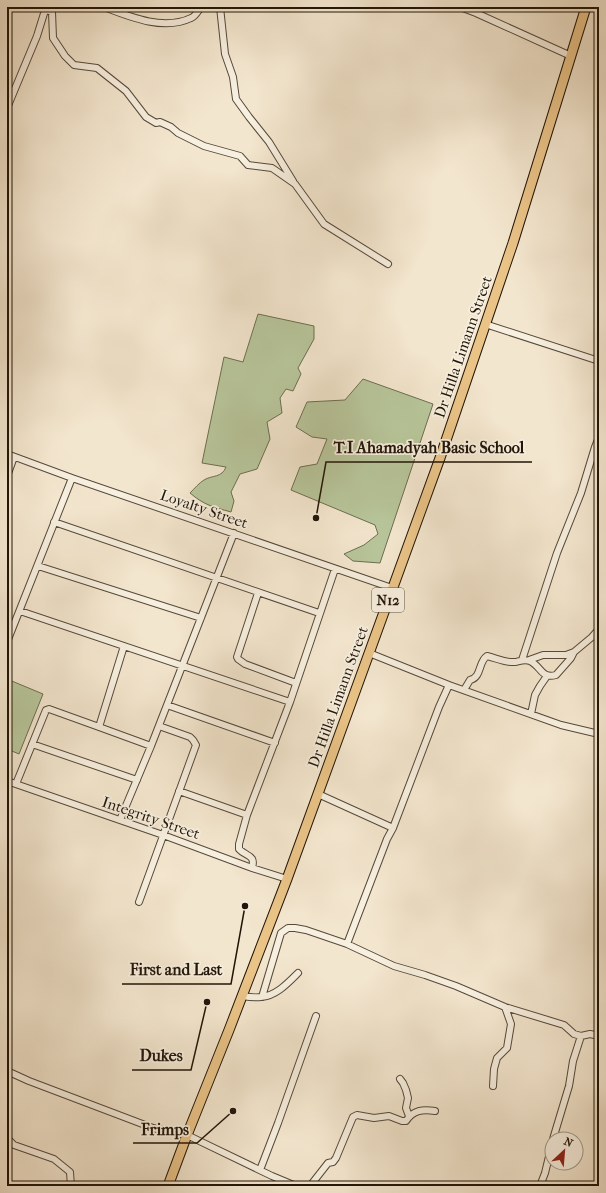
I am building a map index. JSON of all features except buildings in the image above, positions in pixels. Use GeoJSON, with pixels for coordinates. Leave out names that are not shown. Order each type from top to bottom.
{"type":"FeatureCollection","features":[{"type":"Feature","properties":{"kind":"highway","name":"Dr Hilla Limann Street"},"geometry":{"type":"LineString","coordinates":[[168,1186],[287,879],[440,458],[513,243],[586,7]]}},
{"type":"Feature","properties":{"kind":"street"},"geometry":{"type":"LineString","coordinates":[[104,7],[134,18],[168,24],[192,18],[201,7]]}},
{"type":"Feature","properties":{"kind":"street"},"geometry":{"type":"LineString","coordinates":[[220,7],[225,54],[233,77],[236,99],[269,142],[295,184],[324,224],[388,264]]}},
{"type":"Feature","properties":{"kind":"street"},"geometry":{"type":"LineString","coordinates":[[460,7],[571,56]]}},
{"type":"Feature","properties":{"kind":"street"},"geometry":{"type":"LineString","coordinates":[[7,108],[37,36],[46,8],[52,12],[53,38],[65,56],[74,65],[97,68],[126,91],[146,117],[156,123],[160,122],[171,127],[178,133],[204,146],[240,156],[248,165],[272,168],[295,184]]}},
{"type":"Feature","properties":{"kind":"street"},"geometry":{"type":"LineString","coordinates":[[485,324],[599,361]]}},
{"type":"Feature","properties":{"kind":"street"},"geometry":{"type":"LineString","coordinates":[[525,660],[557,553],[581,493],[599,437]]}},
{"type":"Feature","properties":{"kind":"street","name":"Loyalty Street"},"geometry":{"type":"LineString","coordinates":[[7,454],[72,478],[392,588]]}},
{"type":"Feature","properties":{"kind":"street"},"geometry":{"type":"LineString","coordinates":[[7,476],[14,457]]}},
{"type":"Feature","properties":{"kind":"street"},"geometry":{"type":"LineString","coordinates":[[7,642],[8,634],[20,611],[72,478]]}},
{"type":"Feature","properties":{"kind":"street"},"geometry":{"type":"LineString","coordinates":[[54,522],[319,613]]}},
{"type":"Feature","properties":{"kind":"street"},"geometry":{"type":"LineString","coordinates":[[120,820],[159,726],[234,533]]}},
{"type":"Feature","properties":{"kind":"street"},"geometry":{"type":"LineString","coordinates":[[38,566],[201,618]]}},
{"type":"Feature","properties":{"kind":"street"},"geometry":{"type":"LineString","coordinates":[[252,868],[254,862],[253,859],[238,848],[239,844],[248,815],[290,702],[335,569]]}},
{"type":"Feature","properties":{"kind":"street"},"geometry":{"type":"LineString","coordinates":[[258,593],[237,657],[246,664],[296,683]]}},
{"type":"Feature","properties":{"kind":"street"},"geometry":{"type":"LineString","coordinates":[[20,611],[290,702]]}},
{"type":"Feature","properties":{"kind":"street"},"geometry":{"type":"LineString","coordinates":[[464,690],[470,680],[474,679],[483,659],[487,656],[507,662],[525,660],[543,655],[566,655],[574,652],[599,629]]}},
{"type":"Feature","properties":{"kind":"street"},"geometry":{"type":"LineString","coordinates":[[99,727],[124,646]]}},
{"type":"Feature","properties":{"kind":"street"},"geometry":{"type":"LineString","coordinates":[[525,660],[537,666],[540,671],[547,676],[556,676],[574,652]]}},
{"type":"Feature","properties":{"kind":"street"},"geometry":{"type":"LineString","coordinates":[[369,653],[449,685],[561,725],[599,734]]}},
{"type":"Feature","properties":{"kind":"street"},"geometry":{"type":"LineString","coordinates":[[531,714],[535,695],[547,676]]}},
{"type":"Feature","properties":{"kind":"street"},"geometry":{"type":"LineString","coordinates":[[347,944],[387,838],[393,828],[439,707],[449,685]]}},
{"type":"Feature","properties":{"kind":"street"},"geometry":{"type":"LineString","coordinates":[[167,705],[274,743]]}},
{"type":"Feature","properties":{"kind":"street"},"geometry":{"type":"LineString","coordinates":[[16,784],[44,713],[49,709],[151,746]]}},
{"type":"Feature","properties":{"kind":"street"},"geometry":{"type":"LineString","coordinates":[[139,902],[196,745],[194,740],[190,737],[159,726]]}},
{"type":"Feature","properties":{"kind":"street"},"geometry":{"type":"LineString","coordinates":[[32,744],[137,780]]}},
{"type":"Feature","properties":{"kind":"street","name":"Integrity Street"},"geometry":{"type":"LineString","coordinates":[[7,781],[287,879]]}},
{"type":"Feature","properties":{"kind":"street"},"geometry":{"type":"LineString","coordinates":[[179,791],[248,815]]}},
{"type":"Feature","properties":{"kind":"street"},"geometry":{"type":"LineString","coordinates":[[318,794],[393,828]]}},
{"type":"Feature","properties":{"kind":"street"},"geometry":{"type":"LineString","coordinates":[[262,997],[281,933],[288,928],[295,928],[306,930],[347,944],[394,966],[444,982],[505,1007],[564,1025],[574,1034],[581,1036],[590,1034],[599,1036]]}},
{"type":"Feature","properties":{"kind":"street"},"geometry":{"type":"LineString","coordinates":[[242,996],[262,997],[286,985],[298,973]]}},
{"type":"Feature","properties":{"kind":"street"},"geometry":{"type":"LineString","coordinates":[[493,1086],[494,1069],[498,1058],[507,1048],[511,1024],[505,1007]]}},
{"type":"Feature","properties":{"kind":"street"},"geometry":{"type":"LineString","coordinates":[[260,1170],[316,1016]]}},
{"type":"Feature","properties":{"kind":"street"},"geometry":{"type":"LineString","coordinates":[[555,1131],[569,1086],[573,1061],[581,1036]]}},
{"type":"Feature","properties":{"kind":"street"},"geometry":{"type":"LineString","coordinates":[[7,1071],[29,1081],[153,1128],[187,1135],[296,1186]]}},
{"type":"Feature","properties":{"kind":"street"},"geometry":{"type":"LineString","coordinates":[[400,1079],[406,1090],[408,1098],[406,1108],[409,1116]]}},
{"type":"Feature","properties":{"kind":"street"},"geometry":{"type":"LineString","coordinates":[[310,1186],[328,1163],[332,1162],[336,1158],[353,1117],[357,1115],[374,1118],[389,1116],[406,1121],[409,1116],[419,1111],[435,1111]]}},
{"type":"Feature","properties":{"kind":"street"},"geometry":{"type":"LineString","coordinates":[[7,1138],[14,1145],[54,1160],[70,1172],[71,1186]]}},
{"type":"Feature","properties":{"kind":"street"},"geometry":{"type":"LineString","coordinates":[[540,1186],[545,1171]]}},
{"type":"Feature","properties":{"kind":"green space"},"geometry":{"type":"Polygon","coordinates":[[[258,314],[314,326],[314,339],[298,368],[301,374],[293,391],[286,389],[280,398],[282,413],[267,422],[270,439],[257,469],[240,474],[231,492],[234,501],[231,512],[209,505],[190,493],[198,484],[207,478],[219,475],[226,467],[202,463],[224,357],[243,362],[258,314]]]}},
{"type":"Feature","properties":{"kind":"green space"},"geometry":{"type":"Polygon","coordinates":[[[363,379],[433,404],[380,563],[353,561],[344,554],[364,545],[378,534],[375,525],[291,490],[300,467],[317,464],[327,439],[312,437],[296,427],[307,402],[345,400],[363,379]]]}},
{"type":"Feature","properties":{"kind":"green space"},"geometry":{"type":"Polygon","coordinates":[[[7,679],[43,694],[19,754],[7,749],[7,679]]]}},
{"type":"Feature","properties":{"kind":"place","name":"T.I Ahamadyah Basic School"},"geometry":{"type":"Point","coordinates":[316,518]}},
{"type":"Feature","properties":{"kind":"place","name":"First and Last"},"geometry":{"type":"Point","coordinates":[245,906]}},
{"type":"Feature","properties":{"kind":"place","name":"Dukes"},"geometry":{"type":"Point","coordinates":[207,1002]}},
{"type":"Feature","properties":{"kind":"place","name":"Frimps"},"geometry":{"type":"Point","coordinates":[233,1111]}}]}
